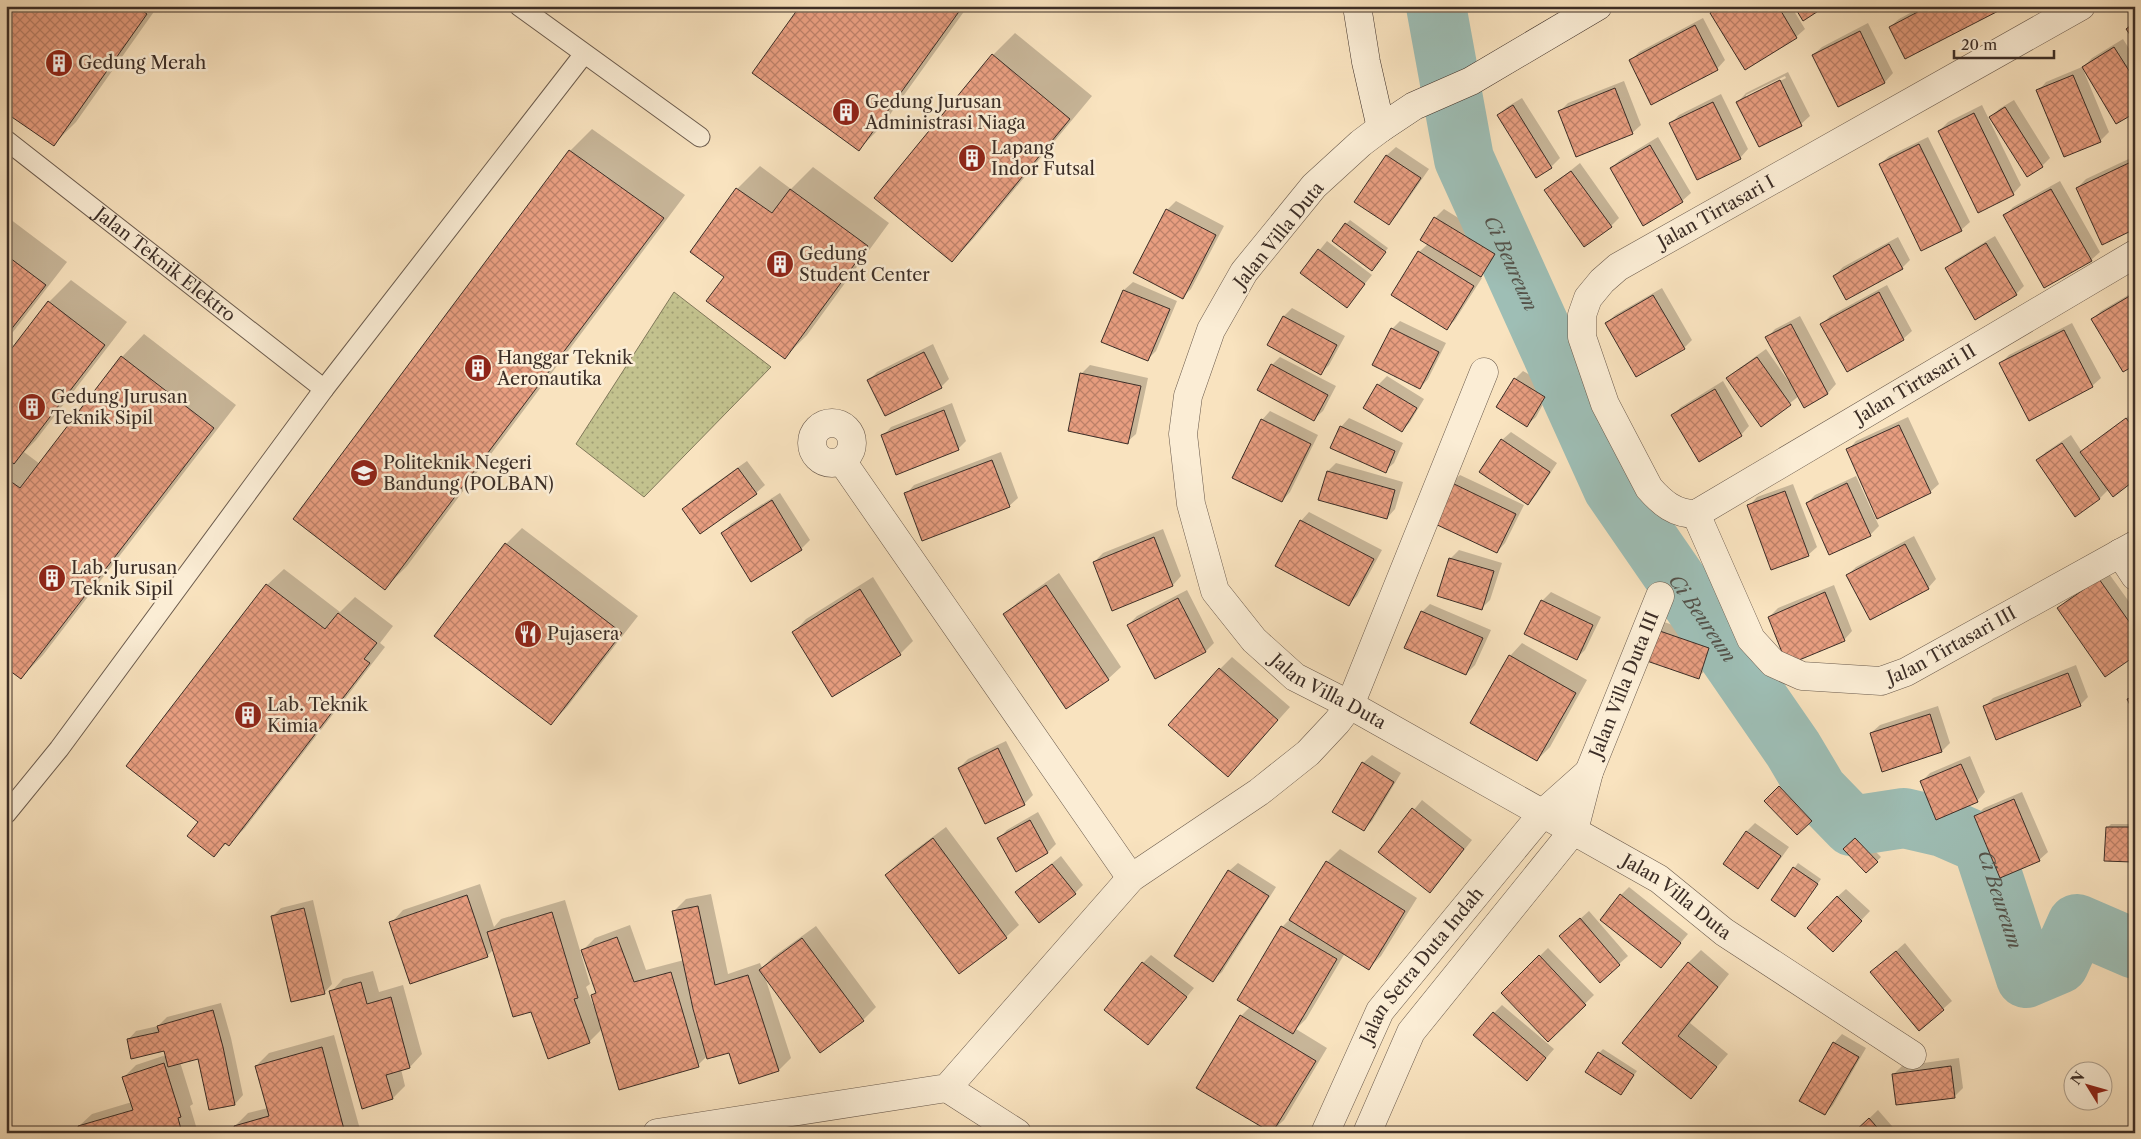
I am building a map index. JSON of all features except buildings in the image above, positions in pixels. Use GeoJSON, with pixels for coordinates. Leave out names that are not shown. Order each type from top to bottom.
{"type":"FeatureCollection","features":[{"type":"Feature","properties":{"kind":"street"},"geometry":{"type":"LineString","coordinates":[[1357,6],[1366,62],[1382,128]]}},
{"type":"Feature","properties":{"kind":"street","name":"Jalan Villa Duta"},"geometry":{"type":"LineString","coordinates":[[1598,6],[1471,81],[1414,106],[1361,143],[1314,186],[1244,272],[1212,330],[1188,396],[1183,434],[1191,504],[1215,591],[1254,640],[1295,677],[1350,705],[1664,882],[1724,932],[1912,1055]]}},
{"type":"Feature","properties":{"kind":"street","name":"Jalan Tirtasari I"},"geometry":{"type":"LineString","coordinates":[[1696,514],[1684,514],[1673,510],[1654,494],[1605,404],[1582,337],[1582,315],[1588,298],[1602,281],[1618,267],[2081,6]]}},
{"type":"Feature","properties":{"kind":"street","name":"Jalan Tirtasari II"},"geometry":{"type":"LineString","coordinates":[[1696,514],[2135,254]]}},
{"type":"Feature","properties":{"kind":"street"},"geometry":{"type":"LineString","coordinates":[[657,1133],[947,1088],[1131,878],[1259,792],[1308,753],[1338,722],[1350,705],[1484,372]]}},
{"type":"Feature","properties":{"kind":"street"},"geometry":{"type":"LineString","coordinates":[[842,461],[1131,878]]}},
{"type":"Feature","properties":{"kind":"street","name":"Jalan Tirtasari III"},"geometry":{"type":"LineString","coordinates":[[1696,514],[1752,639],[1773,663],[1802,676],[1881,681],[1906,672],[2127,549]]}},
{"type":"Feature","properties":{"kind":"street"},"geometry":{"type":"LineString","coordinates":[[2127,549],[2135,576]]}},
{"type":"Feature","properties":{"kind":"street","name":"Jalan Villa Duta III"},"geometry":{"type":"LineString","coordinates":[[1574,830],[1589,772],[1660,596]]}},
{"type":"Feature","properties":{"kind":"street","name":"Jalan Villa Duta III"},"geometry":{"type":"LineString","coordinates":[[1543,813],[1589,772]]}},
{"type":"Feature","properties":{"kind":"street","name":"Jalan Setra Duta Indah"},"geometry":{"type":"LineString","coordinates":[[1325,1133],[1380,1011],[1543,813]]}},
{"type":"Feature","properties":{"kind":"street","name":"Jalan Setra Duta Indah"},"geometry":{"type":"LineString","coordinates":[[1367,1133],[1411,1032],[1574,830]]}},
{"type":"Feature","properties":{"kind":"street"},"geometry":{"type":"LineString","coordinates":[[947,1088],[1017,1133]]}},
{"type":"Feature","properties":{"kind":"lane"},"geometry":{"type":"LineString","coordinates":[[519,6],[700,138]]}},
{"type":"Feature","properties":{"kind":"lane"},"geometry":{"type":"LineString","coordinates":[[6,814],[59,749],[324,389],[584,54]]}},
{"type":"Feature","properties":{"kind":"lane","name":"Jalan Teknik Elektro"},"geometry":{"type":"LineString","coordinates":[[6,140],[324,389]]}},
{"type":"Feature","properties":{"kind":"shaded area"},"geometry":{"type":"Polygon","coordinates":[[[674,292],[771,367],[644,497],[576,444],[674,292]]]}},
{"type":"Feature","properties":{"kind":"waterway","name":"Ci Beureum"},"geometry":{"type":"LineString","coordinates":[[1436,6],[1464,159],[1613,488],[1793,749],[1818,791],[1852,826],[1904,818],[1943,827],[1982,844],[2026,978],[2059,964],[2077,924],[2135,949]]}},
{"type":"Feature","properties":{"kind":"place","name":"Gedung Merah"},"geometry":{"type":"Point","coordinates":[59,63]}},
{"type":"Feature","properties":{"kind":"place","name":"Gedung Jurusan Administrasi Niaga"},"geometry":{"type":"Point","coordinates":[846,112]}},
{"type":"Feature","properties":{"kind":"place","name":"Lapang Indor Futsal"},"geometry":{"type":"Point","coordinates":[972,158]}},
{"type":"Feature","properties":{"kind":"place","name":"Gedung Student Center"},"geometry":{"type":"Point","coordinates":[780,264]}},
{"type":"Feature","properties":{"kind":"place","name":"Hanggar Teknik Aeronautika"},"geometry":{"type":"Point","coordinates":[478,368]}},
{"type":"Feature","properties":{"kind":"place","name":"Gedung Jurusan Teknik Sipil"},"geometry":{"type":"Point","coordinates":[32,407]}},
{"type":"Feature","properties":{"kind":"place","name":"Politeknik Negeri Bandung (POLBAN)"},"geometry":{"type":"Point","coordinates":[364,473]}},
{"type":"Feature","properties":{"kind":"place","name":"Lab. Jurusan Teknik Sipil"},"geometry":{"type":"Point","coordinates":[52,578]}},
{"type":"Feature","properties":{"kind":"place","name":"Pujasera"},"geometry":{"type":"Point","coordinates":[528,634]}},
{"type":"Feature","properties":{"kind":"place","name":"Lab. Teknik Kimia"},"geometry":{"type":"Point","coordinates":[248,715]}}]}
